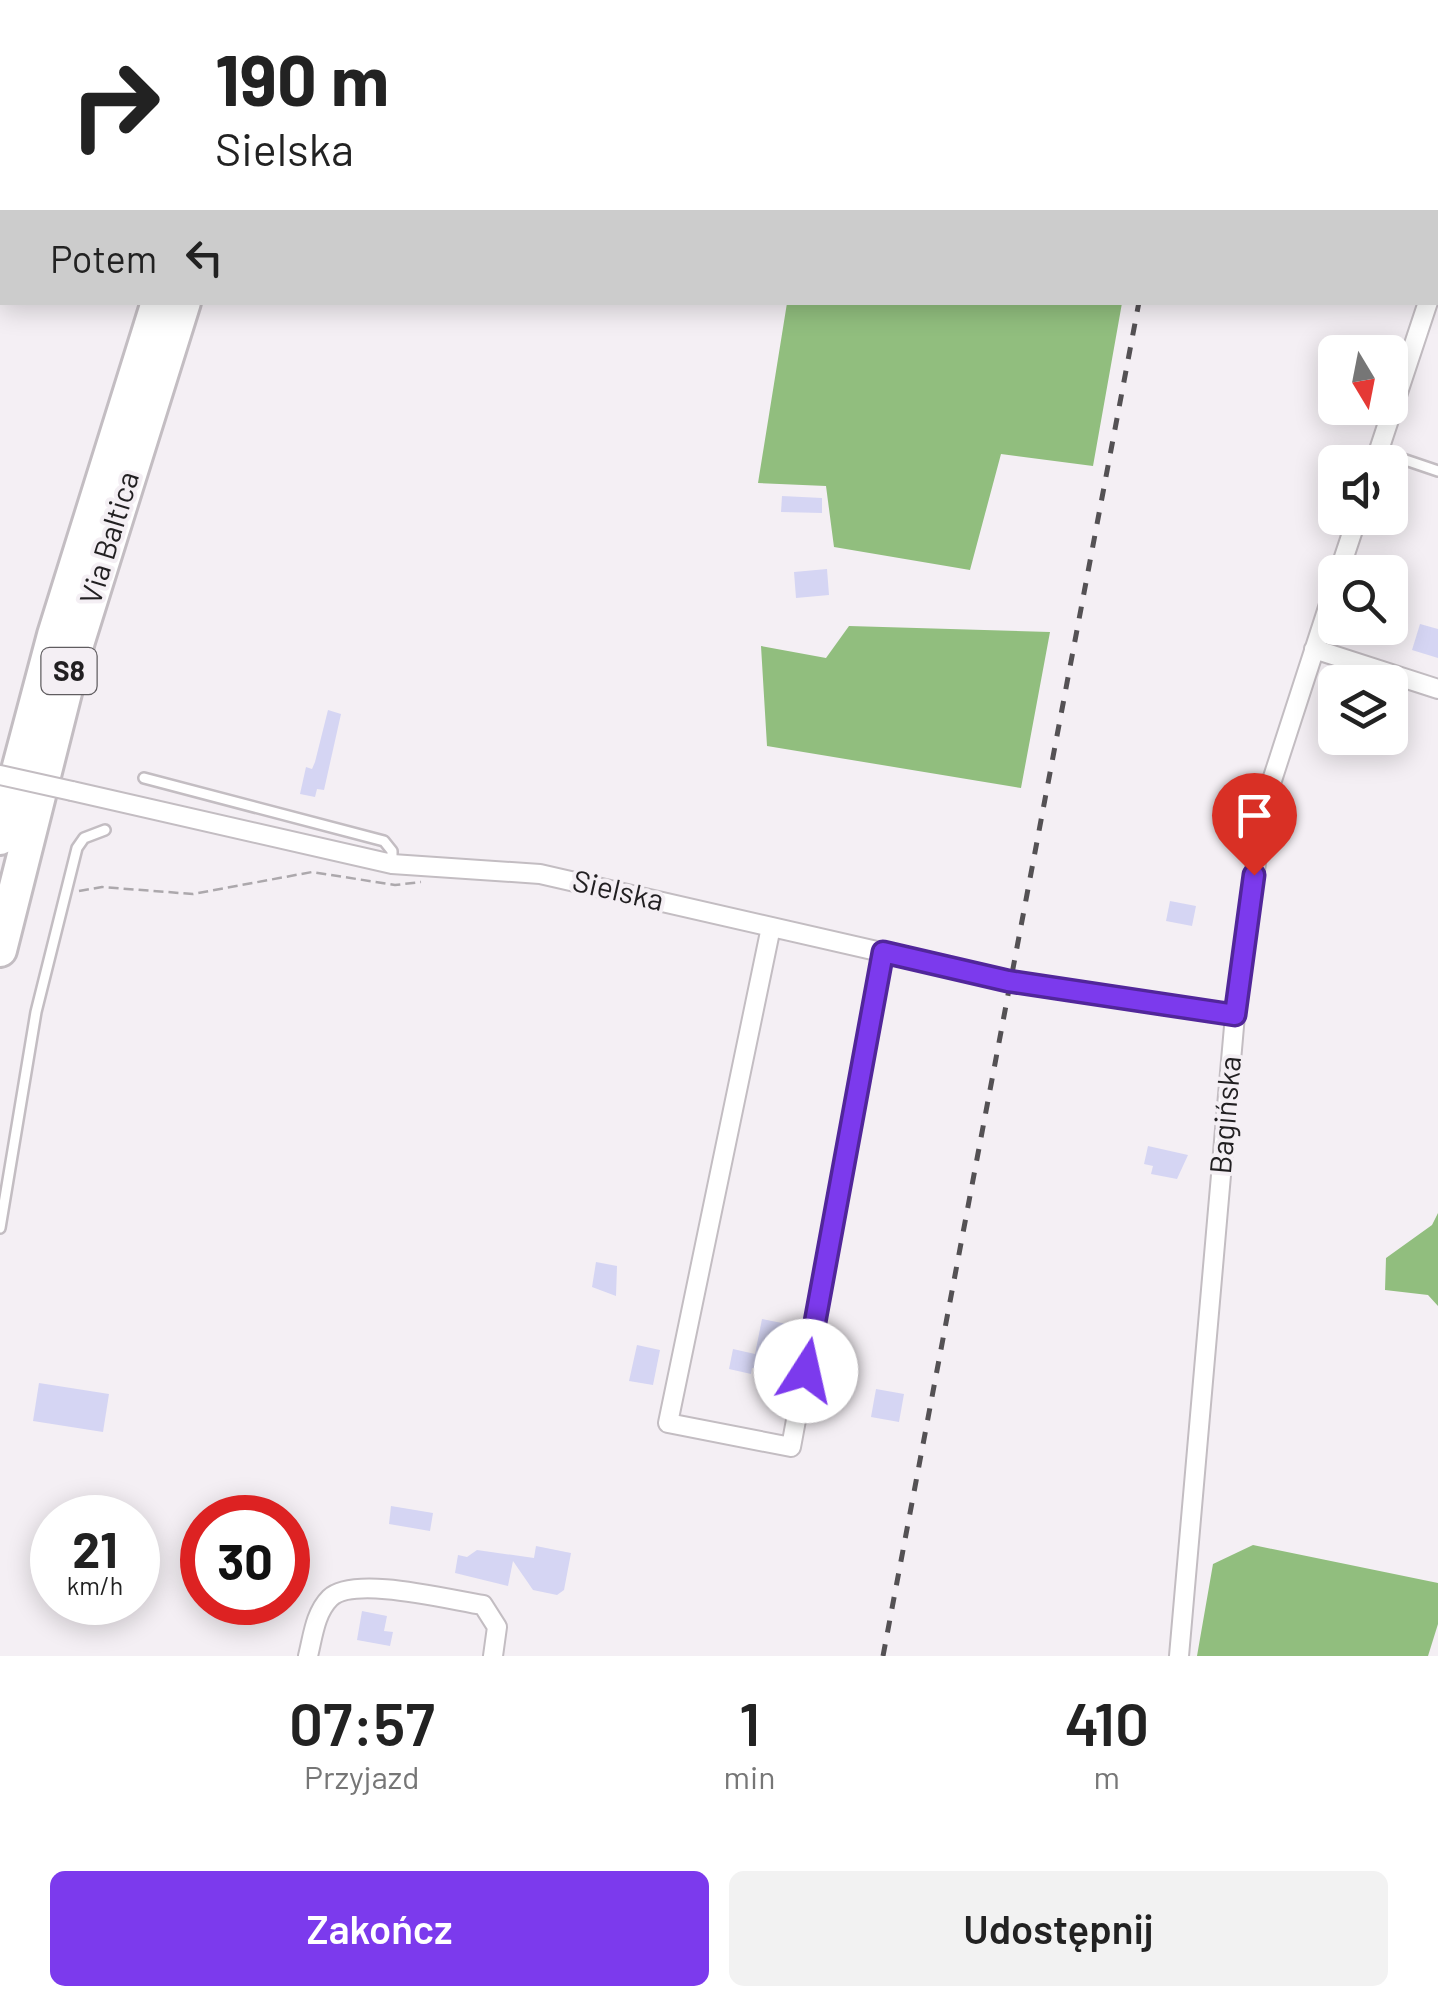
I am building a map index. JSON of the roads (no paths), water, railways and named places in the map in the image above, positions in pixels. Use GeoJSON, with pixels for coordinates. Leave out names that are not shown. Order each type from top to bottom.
{"type":"FeatureCollection","features":[{"type":"Feature","properties":{"kind":"highway","name":"Via Baltica"},"geometry":{"type":"LineString","coordinates":[[0,838],[54,634],[157,305]]}},
{"type":"Feature","properties":{"kind":"highway","name":"Via Baltica"},"geometry":{"type":"LineString","coordinates":[[0,950],[73,658],[183,305]]}},
{"type":"Feature","properties":{"kind":"street"},"geometry":{"type":"LineString","coordinates":[[1381,445],[1427,305]]}},
{"type":"Feature","properties":{"kind":"street","name":"Bagińska"},"geometry":{"type":"LineString","coordinates":[[1179,1656],[1235,1015],[1264,805],[1318,637]]}},
{"type":"Feature","properties":{"kind":"street"},"geometry":{"type":"LineString","coordinates":[[1314,649],[1438,689]]}},
{"type":"Feature","properties":{"kind":"street","name":"Sielska"},"geometry":{"type":"LineString","coordinates":[[0,776],[392,864],[540,874],[1008,981],[1235,1015]]}},
{"type":"Feature","properties":{"kind":"street"},"geometry":{"type":"LineString","coordinates":[[770,926],[668,1423],[791,1447],[883,952]]}},
{"type":"Feature","properties":{"kind":"street"},"geometry":{"type":"LineString","coordinates":[[308,1656],[317,1617],[331,1596],[354,1586],[483,1605],[498,1628],[493,1656]]}},
{"type":"Feature","properties":{"kind":"lane"},"geometry":{"type":"LineString","coordinates":[[1408,464],[1438,471]]}},
{"type":"Feature","properties":{"kind":"lane"},"geometry":{"type":"LineString","coordinates":[[144,778],[384,841],[392,851],[392,864]]}},
{"type":"Feature","properties":{"kind":"lane"},"geometry":{"type":"LineString","coordinates":[[0,1228],[36,1012],[76,848],[84,838],[105,830]]}},
{"type":"Feature","properties":{"kind":"railway"},"geometry":{"type":"LineString","coordinates":[[883,1656],[1138,305]]}}]}
